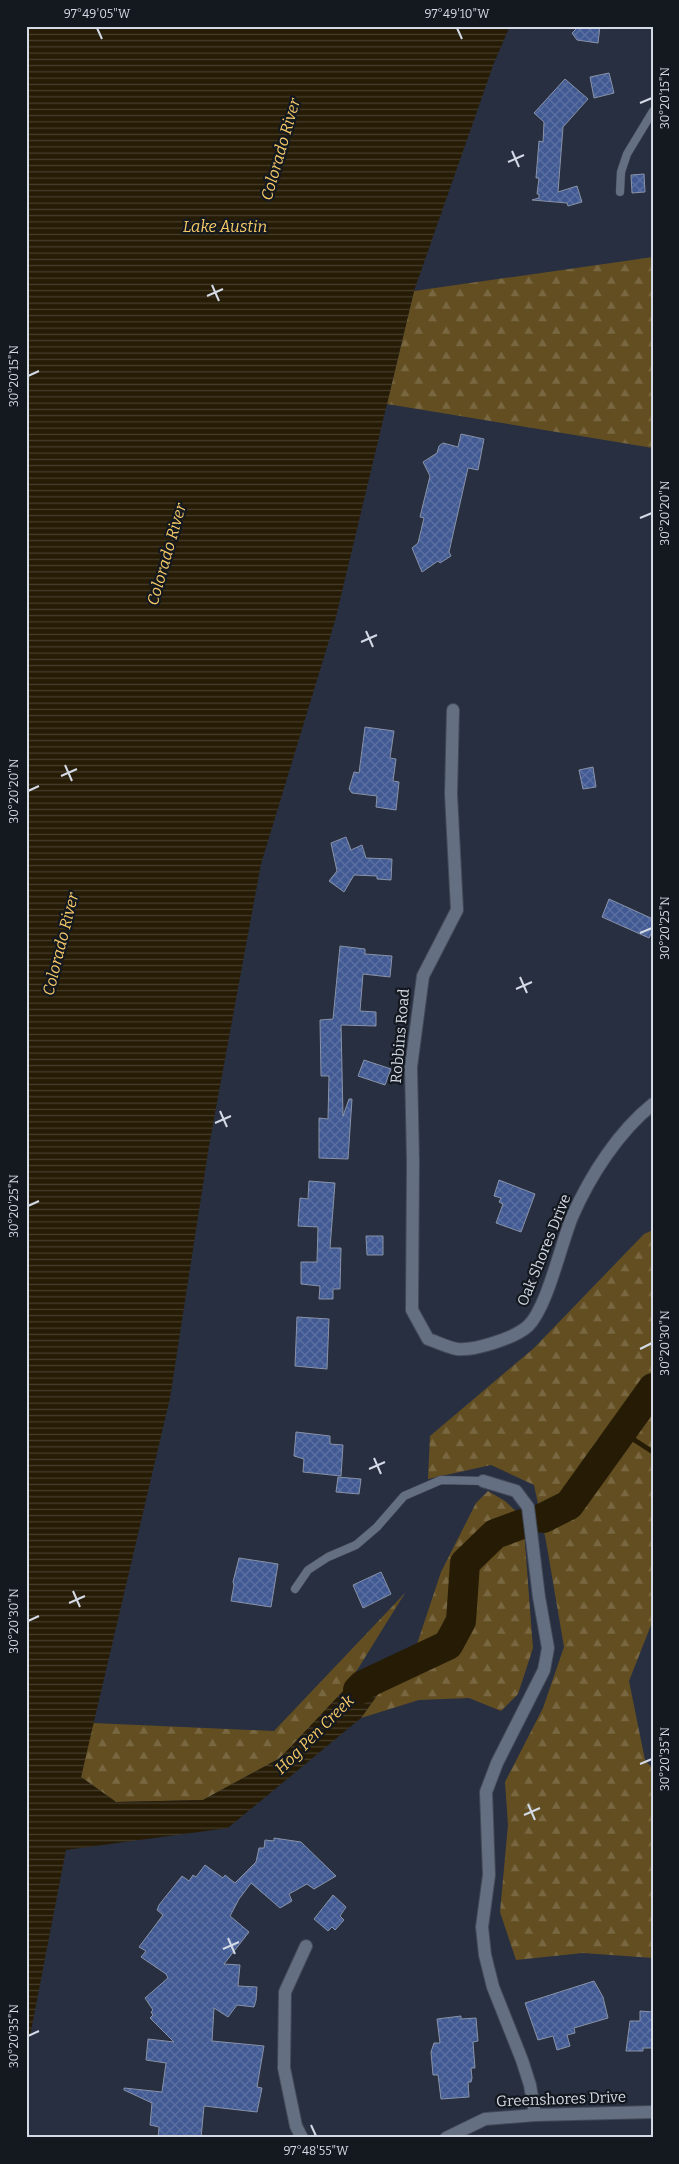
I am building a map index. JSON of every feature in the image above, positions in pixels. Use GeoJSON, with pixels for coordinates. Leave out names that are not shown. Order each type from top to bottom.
{"type":"FeatureCollection","features":[{"type":"Feature","properties":{"kind":"street","name":"Robbins Road"},"geometry":{"type":"LineString","coordinates":[[454,710],[451,794],[457,910],[422,976],[411,1067],[413,1162],[412,1310],[428,1339],[458,1349]]}},
{"type":"Feature","properties":{"kind":"street","name":"Oak Shores Drive"},"geometry":{"type":"LineString","coordinates":[[458,1349],[496,1344],[528,1326],[540,1309],[572,1216],[600,1165],[635,1118],[653,1104]]}},
{"type":"Feature","properties":{"kind":"street"},"geometry":{"type":"LineString","coordinates":[[483,1481],[516,1491],[528,1507],[539,1597],[548,1648],[544,1670],[497,1763],[486,1792],[489,1875],[482,1927],[485,1956],[493,1987],[522,2060],[530,2086],[535,2115]]}},
{"type":"Feature","properties":{"kind":"street"},"geometry":{"type":"LineString","coordinates":[[302,2138],[296,2126],[284,2068],[285,1992],[306,1946]]}},
{"type":"Feature","properties":{"kind":"street","name":"Greenshores Drive"},"geometry":{"type":"LineString","coordinates":[[446,2138],[485,2119],[535,2115],[653,2112]]}},
{"type":"Feature","properties":{"kind":"lane"},"geometry":{"type":"LineString","coordinates":[[620,192],[620,172],[627,154],[653,111]]}},
{"type":"Feature","properties":{"kind":"lane"},"geometry":{"type":"LineString","coordinates":[[295,1589],[308,1570],[328,1556],[356,1545],[377,1526],[404,1496],[441,1480],[483,1481]]}},
{"type":"Feature","properties":{"kind":"green space"},"geometry":{"type":"Polygon","coordinates":[[[653,257],[653,448],[387,404],[414,291],[653,257]]]}},
{"type":"Feature","properties":{"kind":"green space"},"geometry":{"type":"Polygon","coordinates":[[[653,1230],[653,1620],[629,1681],[645,1760],[653,1769],[653,1958],[583,1953],[516,1960],[500,1912],[508,1825],[505,1782],[543,1708],[564,1647],[546,1541],[534,1485],[491,1465],[428,1479],[430,1436],[534,1348],[644,1234],[653,1230]]]}},
{"type":"Feature","properties":{"kind":"green space"},"geometry":{"type":"Polygon","coordinates":[[[488,1491],[505,1501],[523,1518],[533,1648],[518,1694],[501,1711],[469,1698],[419,1700],[361,1718],[400,1663],[417,1644],[441,1572],[476,1503],[488,1491]]]}},
{"type":"Feature","properties":{"kind":"green space"},"geometry":{"type":"Polygon","coordinates":[[[405,1593],[346,1688],[280,1758],[203,1800],[116,1802],[81,1777],[93,1723],[274,1731],[405,1593]]]}},
{"type":"Feature","properties":{"kind":"water","name":"Lake Austin"},"geometry":{"type":"Polygon","coordinates":[[[26,26],[510,26],[494,63],[414,291],[335,621],[261,864],[209,1146],[170,1398],[81,1777],[116,1802],[203,1800],[280,1758],[346,1688],[400,1663],[361,1718],[228,1828],[66,1850],[26,2057],[26,26]]]}},
{"type":"Feature","properties":{"kind":"building"},"geometry":{"type":"Polygon","coordinates":[[[579,26],[600,26],[598,43],[577,40],[572,33],[579,26]]]}},
{"type":"Feature","properties":{"kind":"building"},"geometry":{"type":"Polygon","coordinates":[[[609,73],[614,93],[594,98],[590,77],[609,73]]]}},
{"type":"Feature","properties":{"kind":"building"},"geometry":{"type":"Polygon","coordinates":[[[565,79],[588,99],[563,127],[558,192],[577,186],[582,202],[568,206],[567,203],[532,200],[539,198],[539,194],[537,194],[539,178],[536,178],[539,141],[543,142],[544,122],[534,113],[565,79]]]}},
{"type":"Feature","properties":{"kind":"building"},"geometry":{"type":"Polygon","coordinates":[[[644,174],[645,192],[632,193],[631,175],[644,174]]]}},
{"type":"Feature","properties":{"kind":"building"},"geometry":{"type":"Polygon","coordinates":[[[461,434],[484,439],[478,470],[468,468],[449,552],[451,556],[440,563],[438,561],[422,572],[412,548],[418,543],[424,518],[420,517],[430,476],[423,462],[437,453],[439,446],[443,443],[458,447],[461,434]]]}},
{"type":"Feature","properties":{"kind":"building"},"geometry":{"type":"Polygon","coordinates":[[[365,727],[394,731],[390,758],[396,759],[393,781],[399,782],[396,810],[376,807],[377,796],[352,793],[349,789],[354,772],[359,773],[365,727]]]}},
{"type":"Feature","properties":{"kind":"building"},"geometry":{"type":"Polygon","coordinates":[[[593,767],[596,787],[583,789],[579,770],[593,767]]]}},
{"type":"Feature","properties":{"kind":"building"},"geometry":{"type":"Polygon","coordinates":[[[346,837],[351,850],[362,845],[366,858],[392,859],[391,880],[377,879],[377,876],[354,875],[344,892],[329,881],[337,871],[331,843],[346,837]]]}},
{"type":"Feature","properties":{"kind":"building"},"geometry":{"type":"Polygon","coordinates":[[[609,899],[653,919],[653,929],[649,938],[602,917],[609,899]]]}},
{"type":"Feature","properties":{"kind":"building"},"geometry":{"type":"Polygon","coordinates":[[[340,946],[365,949],[365,954],[392,956],[390,977],[363,974],[360,1011],[376,1012],[376,1026],[341,1025],[343,1116],[349,1099],[352,1099],[348,1159],[319,1158],[319,1118],[328,1119],[329,1076],[321,1076],[320,1020],[333,1019],[340,946]]]}},
{"type":"Feature","properties":{"kind":"building"},"geometry":{"type":"Polygon","coordinates":[[[364,1060],[391,1069],[385,1085],[358,1076],[364,1060]]]}},
{"type":"Feature","properties":{"kind":"building"},"geometry":{"type":"Polygon","coordinates":[[[499,1180],[535,1194],[521,1232],[496,1223],[503,1204],[499,1202],[501,1198],[494,1196],[499,1180]]]}},
{"type":"Feature","properties":{"kind":"building"},"geometry":{"type":"Polygon","coordinates":[[[309,1181],[335,1183],[330,1248],[341,1248],[340,1289],[333,1289],[333,1299],[319,1299],[320,1286],[301,1284],[301,1262],[317,1262],[318,1227],[298,1226],[300,1198],[308,1199],[309,1181]]]}},
{"type":"Feature","properties":{"kind":"building"},"geometry":{"type":"Polygon","coordinates":[[[366,1236],[383,1236],[383,1255],[367,1255],[366,1236]]]}},
{"type":"Feature","properties":{"kind":"building"},"geometry":{"type":"Polygon","coordinates":[[[297,1317],[329,1319],[327,1369],[295,1366],[297,1317]]]}},
{"type":"Feature","properties":{"kind":"building"},"geometry":{"type":"Polygon","coordinates":[[[296,1432],[330,1436],[330,1444],[343,1445],[341,1476],[303,1472],[304,1459],[294,1456],[296,1432]]]}},
{"type":"Feature","properties":{"kind":"building"},"geometry":{"type":"Polygon","coordinates":[[[338,1477],[361,1479],[359,1494],[336,1492],[338,1477]]]}},
{"type":"Feature","properties":{"kind":"building"},"geometry":{"type":"Polygon","coordinates":[[[239,1558],[278,1564],[271,1607],[231,1601],[233,1582],[239,1558]]]}},
{"type":"Feature","properties":{"kind":"building"},"geometry":{"type":"Polygon","coordinates":[[[381,1572],[391,1594],[363,1608],[353,1585],[381,1572]]]}},
{"type":"Feature","properties":{"kind":"building"},"geometry":{"type":"Polygon","coordinates":[[[274,1838],[301,1842],[336,1876],[314,1889],[307,1884],[289,1894],[292,1901],[280,1908],[251,1883],[239,1899],[230,1916],[249,1932],[224,1964],[240,1965],[238,1986],[257,1987],[256,2000],[254,2007],[237,2005],[228,2017],[214,2008],[212,2041],[264,2046],[257,2087],[262,2088],[257,2112],[204,2106],[201,2138],[158,2138],[159,2127],[150,2125],[152,2103],[124,2090],[124,2088],[162,2092],[166,2063],[146,2060],[148,2039],[174,2042],[150,2018],[153,2015],[151,2012],[153,2010],[145,1998],[168,1978],[166,1974],[141,1957],[146,1951],[139,1947],[163,1915],[157,1910],[159,1905],[182,1876],[189,1881],[193,1875],[196,1877],[205,1865],[223,1878],[225,1875],[235,1883],[256,1862],[259,1848],[264,1848],[265,1840],[274,1841],[274,1838]]]}},
{"type":"Feature","properties":{"kind":"building"},"geometry":{"type":"Polygon","coordinates":[[[333,1895],[346,1907],[340,1916],[344,1920],[335,1930],[332,1927],[328,1931],[314,1919],[333,1895]]]}},
{"type":"Feature","properties":{"kind":"building"},"geometry":{"type":"Polygon","coordinates":[[[594,1981],[603,1997],[608,2018],[574,2028],[575,2033],[567,2035],[570,2046],[557,2050],[553,2036],[538,2040],[525,2003],[594,1981]]]}},
{"type":"Feature","properties":{"kind":"building"},"geometry":{"type":"Polygon","coordinates":[[[640,2011],[653,2012],[653,2048],[643,2048],[643,2051],[626,2051],[630,2021],[640,2021],[640,2011]]]}},
{"type":"Feature","properties":{"kind":"building"},"geometry":{"type":"Polygon","coordinates":[[[461,2016],[461,2019],[476,2018],[478,2041],[473,2042],[475,2068],[471,2068],[472,2078],[471,2082],[468,2082],[469,2097],[441,2099],[438,2075],[433,2075],[431,2052],[434,2043],[440,2043],[437,2019],[461,2016]]]}},
{"type":"Feature","properties":{"kind":"waterway","name":"Hog Pen Creek"},"geometry":{"type":"LineString","coordinates":[[543,1518],[569,1505],[653,1388]]}},
{"type":"Feature","properties":{"kind":"waterway"},"geometry":{"type":"LineString","coordinates":[[622,1432],[653,1452]]}},
{"type":"Feature","properties":{"kind":"waterway","name":"Hog Pen Creek"},"geometry":{"type":"LineString","coordinates":[[358,1690],[363,1685],[448,1645],[461,1621],[465,1563],[495,1534],[522,1524]]}},
{"type":"Feature","properties":{"kind":"water label","name":"Colorado River"},"geometry":{"type":"Point","coordinates":[280,149]}},
{"type":"Feature","properties":{"kind":"water label","name":"Colorado River"},"geometry":{"type":"Point","coordinates":[166,554]}},
{"type":"Feature","properties":{"kind":"water label","name":"Colorado River"},"geometry":{"type":"Point","coordinates":[60,944]}}]}
